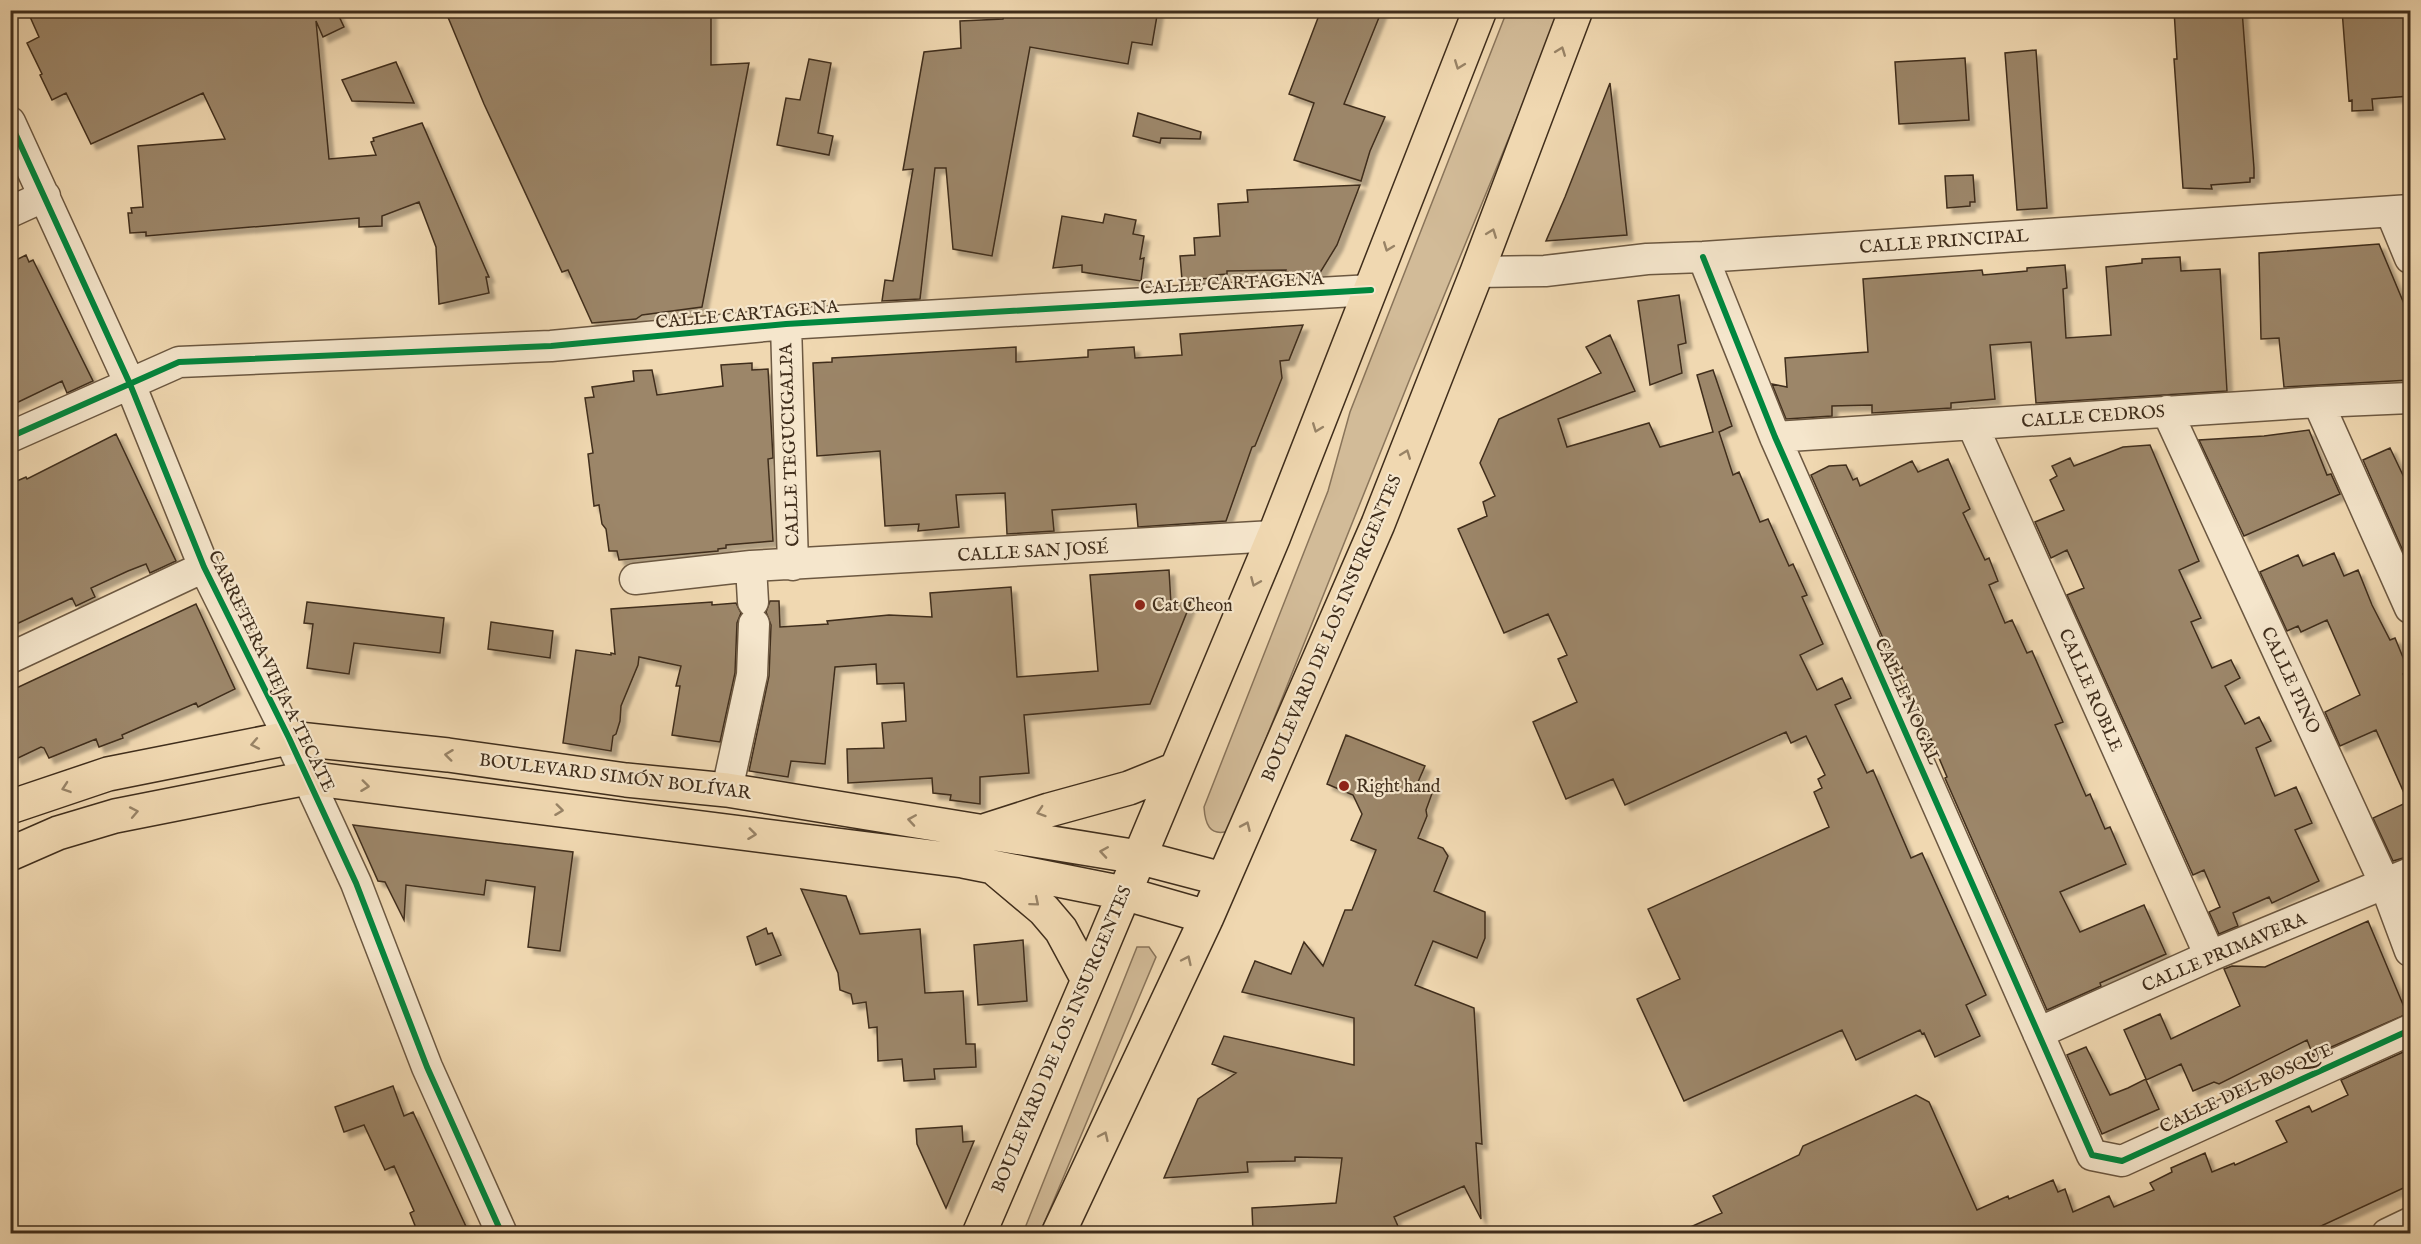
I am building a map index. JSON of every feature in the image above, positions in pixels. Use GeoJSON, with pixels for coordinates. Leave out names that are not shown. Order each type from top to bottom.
{"type":"FeatureCollection","features":[{"type":"Feature","properties":{"kind":"main road","name":"BOULEVARD DE LOS INSURGENTES"},"geometry":{"type":"LineString","coordinates":[[979,1233],[1274,536],[1480,10]]}},
{"type":"Feature","properties":{"kind":"main road","name":"BOULEVARD DE LOS INSURGENTES"},"geometry":{"type":"LineString","coordinates":[[1058,1233],[1207,917],[1378,525],[1576,10]]}},
{"type":"Feature","properties":{"kind":"main road","name":"BOULEVARD SIMÓN BOLÍVAR"},"geometry":{"type":"LineString","coordinates":[[10,807],[108,774],[289,738],[448,755],[626,780],[727,790],[1138,857],[1222,879]]}},
{"type":"Feature","properties":{"kind":"main road"},"geometry":{"type":"LineString","coordinates":[[982,831],[1129,788],[1176,769]]}},
{"type":"Feature","properties":{"kind":"main road"},"geometry":{"type":"LineString","coordinates":[[10,854],[58,833],[115,816],[307,778],[990,865],[1123,893],[1207,917]]}},
{"type":"Feature","properties":{"kind":"main road"},"geometry":{"type":"LineString","coordinates":[[990,865],[1044,910],[1061,930],[1088,980]]}},
{"type":"Feature","properties":{"kind":"street","name":"CARRETERA VIEJA A TECATE"},"geometry":{"type":"LineString","coordinates":[[10,122],[130,384],[204,567],[289,738],[356,883],[427,1067],[502,1233]]}},
{"type":"Feature","properties":{"kind":"street"},"geometry":{"type":"LineString","coordinates":[[10,212],[45,196]]}},
{"type":"Feature","properties":{"kind":"street","name":"CALLE PRINCIPAL"},"geometry":{"type":"LineString","coordinates":[[1477,272],[1545,271],[1647,258],[1703,257],[2401,211]]}},
{"type":"Feature","properties":{"kind":"street"},"geometry":{"type":"LineString","coordinates":[[2401,211],[2410,258]]}},
{"type":"Feature","properties":{"kind":"street","name":"CALLE NOGAL"},"geometry":{"type":"LineString","coordinates":[[1703,257],[1775,437],[2092,1155]]}},
{"type":"Feature","properties":{"kind":"street","name":"CALLE CARTAGENA"},"geometry":{"type":"LineString","coordinates":[[10,437],[179,362],[551,346],[786,324],[1371,290]]}},
{"type":"Feature","properties":{"kind":"street","name":"CALLE TEGUCIGALPA"},"geometry":{"type":"LineString","coordinates":[[786,324],[793,565]]}},
{"type":"Feature","properties":{"kind":"street","name":"CALLE CEDROS"},"geometry":{"type":"LineString","coordinates":[[1775,437],[2167,411],[2410,398]]}},
{"type":"Feature","properties":{"kind":"street"},"geometry":{"type":"LineString","coordinates":[[2318,402],[2410,608]]}},
{"type":"Feature","properties":{"kind":"street","name":"CALLE PINO"},"geometry":{"type":"LineString","coordinates":[[2167,411],[2398,879],[2410,951]]}},
{"type":"Feature","properties":{"kind":"street","name":"CALLE ROBLE"},"geometry":{"type":"LineString","coordinates":[[1972,424],[2210,956]]}},
{"type":"Feature","properties":{"kind":"street","name":"CALLE SAN JOSÉ"},"geometry":{"type":"LineString","coordinates":[[635,579],[752,566],[1274,536]]}},
{"type":"Feature","properties":{"kind":"street"},"geometry":{"type":"LineString","coordinates":[[727,790],[752,675],[754,613],[752,566]]}},
{"type":"Feature","properties":{"kind":"street"},"geometry":{"type":"LineString","coordinates":[[10,658],[204,567]]}},
{"type":"Feature","properties":{"kind":"street","name":"CALLE PRIMAVERA"},"geometry":{"type":"LineString","coordinates":[[2038,1032],[2210,956],[2398,879]]}},
{"type":"Feature","properties":{"kind":"street","name":"CALLE DEL BOSQUE"},"geometry":{"type":"LineString","coordinates":[[2092,1155],[2122,1161],[2410,1030]]}},
{"type":"Feature","properties":{"kind":"street"},"geometry":{"type":"LineString","coordinates":[[2387,1233],[2410,1223]]}},
{"type":"Feature","properties":{"kind":"shaded area"},"geometry":{"type":"Polygon","coordinates":[[[1507,11],[1561,11],[1411,376],[1229,831],[1217,832],[1209,827],[1204,807],[1328,491],[1350,412],[1507,11]]]}},
{"type":"Feature","properties":{"kind":"shaded area"},"geometry":{"type":"Polygon","coordinates":[[[1137,947],[1149,947],[1156,957],[1040,1233],[1023,1233],[1137,947]]]}},
{"type":"Feature","properties":{"kind":"building"},"geometry":{"type":"Polygon","coordinates":[[[27,10],[336,10],[344,27],[323,37],[316,21],[329,159],[376,155],[371,142],[374,141],[373,138],[422,123],[489,277],[486,277],[489,293],[439,304],[436,247],[419,202],[382,216],[382,226],[359,227],[359,218],[146,236],[146,232],[130,233],[128,213],[132,213],[131,208],[143,207],[138,146],[225,139],[203,93],[91,144],[66,93],[52,100],[40,75],[42,74],[27,43],[39,37],[27,10]]]}},
{"type":"Feature","properties":{"kind":"building"},"geometry":{"type":"Polygon","coordinates":[[[445,10],[711,10],[711,65],[749,63],[702,307],[642,315],[636,319],[592,323],[568,270],[562,272],[484,104],[445,10]]]}},
{"type":"Feature","properties":{"kind":"building"},"geometry":{"type":"Polygon","coordinates":[[[1031,10],[1158,10],[1152,45],[1132,42],[1128,64],[1030,47],[992,256],[953,249],[946,168],[935,168],[920,299],[882,301],[885,280],[893,281],[913,169],[903,170],[924,52],[961,48],[960,21],[1003,19],[1004,16],[1031,10]]]}},
{"type":"Feature","properties":{"kind":"building"},"geometry":{"type":"Polygon","coordinates":[[[1321,10],[1382,10],[1344,104],[1385,117],[1370,151],[1361,181],[1294,160],[1314,103],[1289,94],[1321,10]]]}},
{"type":"Feature","properties":{"kind":"building"},"geometry":{"type":"Polygon","coordinates":[[[2174,10],[2242,10],[2254,168],[2254,178],[2250,178],[2250,182],[2211,185],[2212,189],[2183,188],[2174,59],[2177,59],[2174,10]]]}},
{"type":"Feature","properties":{"kind":"building"},"geometry":{"type":"Polygon","coordinates":[[[2342,10],[2410,10],[2410,96],[2372,99],[2373,110],[2352,111],[2352,100],[2349,101],[2342,10]]]}},
{"type":"Feature","properties":{"kind":"building"},"geometry":{"type":"Polygon","coordinates":[[[2036,50],[2047,208],[2017,210],[2005,53],[2036,50]]]}},
{"type":"Feature","properties":{"kind":"building"},"geometry":{"type":"Polygon","coordinates":[[[1965,58],[1969,120],[1899,124],[1895,62],[1965,58]]]}},
{"type":"Feature","properties":{"kind":"building"},"geometry":{"type":"Polygon","coordinates":[[[809,59],[831,63],[818,133],[833,136],[829,155],[777,145],[786,98],[800,100],[809,59]]]}},
{"type":"Feature","properties":{"kind":"building"},"geometry":{"type":"Polygon","coordinates":[[[396,62],[414,103],[352,101],[342,80],[396,62]]]}},
{"type":"Feature","properties":{"kind":"building"},"geometry":{"type":"Polygon","coordinates":[[[1610,83],[1627,235],[1546,241],[1565,197],[1610,83]]]}},
{"type":"Feature","properties":{"kind":"building"},"geometry":{"type":"Polygon","coordinates":[[[1138,113],[1201,132],[1200,139],[1161,138],[1160,143],[1133,136],[1138,113]]]}},
{"type":"Feature","properties":{"kind":"building"},"geometry":{"type":"Polygon","coordinates":[[[1973,175],[1975,202],[1970,202],[1970,206],[1947,208],[1945,176],[1973,175]]]}},
{"type":"Feature","properties":{"kind":"building"},"geometry":{"type":"Polygon","coordinates":[[[1360,185],[1337,245],[1318,276],[1284,278],[1286,270],[1227,271],[1227,274],[1216,275],[1216,278],[1182,280],[1180,256],[1195,255],[1194,238],[1220,236],[1218,204],[1248,202],[1247,190],[1360,185]]]}},
{"type":"Feature","properties":{"kind":"building"},"geometry":{"type":"Polygon","coordinates":[[[1105,214],[1136,220],[1133,234],[1144,236],[1140,259],[1144,258],[1141,281],[1082,272],[1082,265],[1053,268],[1062,216],[1103,223],[1105,214]]]}},
{"type":"Feature","properties":{"kind":"building"},"geometry":{"type":"Polygon","coordinates":[[[2379,244],[2410,318],[2410,380],[2284,387],[2279,338],[2261,339],[2259,253],[2379,244]]]}},
{"type":"Feature","properties":{"kind":"building"},"geometry":{"type":"Polygon","coordinates":[[[26,255],[29,262],[33,260],[93,381],[67,393],[62,381],[10,406],[10,263],[26,255]]]}},
{"type":"Feature","properties":{"kind":"building"},"geometry":{"type":"Polygon","coordinates":[[[2180,257],[2181,271],[2220,269],[2227,391],[2036,403],[2031,342],[1990,345],[1995,399],[1951,403],[1951,408],[1872,413],[1872,405],[1832,406],[1832,416],[1786,419],[1772,384],[1787,387],[1785,358],[1868,352],[1863,279],[1982,270],[1983,275],[2065,265],[2067,288],[2063,289],[2066,338],[2111,335],[2106,267],[2142,263],[2142,259],[2180,257]]]}},
{"type":"Feature","properties":{"kind":"building"},"geometry":{"type":"Polygon","coordinates":[[[1679,295],[1686,343],[1678,345],[1682,373],[1650,385],[1638,301],[1679,295]]]}},
{"type":"Feature","properties":{"kind":"building"},"geometry":{"type":"Polygon","coordinates":[[[1303,325],[1289,360],[1280,361],[1282,378],[1255,446],[1252,447],[1226,521],[1138,527],[1136,504],[1052,510],[1054,531],[1007,534],[1005,493],[956,495],[959,527],[918,531],[919,524],[885,526],[880,451],[817,456],[813,363],[832,362],[832,358],[1016,347],[1016,362],[1088,357],[1088,350],[1134,347],[1135,358],[1182,355],[1180,334],[1303,325]]]}},
{"type":"Feature","properties":{"kind":"building"},"geometry":{"type":"Polygon","coordinates":[[[1610,335],[1635,391],[1558,419],[1567,447],[1649,423],[1660,447],[1713,432],[1697,375],[1713,370],[1732,426],[1719,432],[1733,475],[1739,472],[1760,522],[1768,519],[1789,566],[1793,564],[1807,595],[1802,597],[1823,644],[1800,655],[1817,690],[1842,678],[1851,698],[1835,705],[1867,773],[1873,770],[1911,858],[1922,853],[1986,995],[1966,1005],[1980,1036],[1935,1057],[1924,1033],[1922,1034],[1920,1030],[1856,1060],[1842,1030],[1684,1101],[1637,999],[1680,979],[1648,909],[1829,827],[1814,792],[1822,788],[1818,779],[1825,775],[1806,736],[1791,743],[1786,732],[1625,805],[1613,779],[1566,799],[1533,722],[1577,702],[1558,659],[1567,655],[1548,614],[1504,633],[1458,529],[1487,516],[1483,502],[1495,496],[1480,463],[1499,419],[1601,373],[1586,347],[1610,335]]]}},
{"type":"Feature","properties":{"kind":"building"},"geometry":{"type":"Polygon","coordinates":[[[752,363],[752,370],[768,369],[773,458],[768,459],[773,541],[726,545],[726,548],[718,549],[718,551],[619,560],[617,551],[609,551],[599,505],[594,506],[588,454],[593,453],[585,398],[594,397],[592,387],[634,381],[633,371],[652,370],[657,395],[723,386],[721,365],[752,363]]]}},
{"type":"Feature","properties":{"kind":"building"},"geometry":{"type":"Polygon","coordinates":[[[2309,430],[2327,475],[2331,474],[2340,494],[2244,536],[2199,440],[2264,436],[2309,430]]]}},
{"type":"Feature","properties":{"kind":"building"},"geometry":{"type":"Polygon","coordinates":[[[116,434],[176,561],[150,573],[146,564],[128,571],[91,588],[95,597],[76,606],[72,598],[10,627],[10,484],[26,477],[27,479],[116,434]]]}},
{"type":"Feature","properties":{"kind":"building"},"geometry":{"type":"Polygon","coordinates":[[[2150,445],[2199,561],[2179,570],[2201,618],[2191,622],[2212,668],[2231,660],[2240,678],[2225,686],[2245,724],[2259,717],[2271,741],[2256,748],[2275,796],[2296,787],[2312,823],[2295,830],[2319,881],[2272,903],[2269,897],[2233,913],[2238,926],[2219,934],[2209,912],[2220,907],[2204,870],[2193,875],[2067,595],[2084,588],[2067,550],[2051,558],[2035,522],[2064,510],[2050,480],[2057,476],[2052,466],[2070,458],[2074,466],[2123,447],[2150,445]]]}},
{"type":"Feature","properties":{"kind":"building"},"geometry":{"type":"Polygon","coordinates":[[[2390,448],[2410,490],[2410,567],[2363,460],[2390,448]]]}},
{"type":"Feature","properties":{"kind":"building"},"geometry":{"type":"Polygon","coordinates":[[[1948,459],[1970,509],[1963,513],[1985,560],[1989,558],[1998,581],[1989,585],[2005,623],[2012,620],[2027,653],[2032,651],[2063,722],[2055,725],[2086,796],[2090,794],[2105,829],[2110,827],[2126,864],[2060,892],[2080,932],[2144,905],[2166,954],[2100,983],[2101,986],[2047,1010],[1945,778],[1947,777],[1931,739],[1928,741],[1906,690],[1902,667],[1897,670],[1811,475],[1829,466],[1846,465],[1853,480],[1857,478],[1860,486],[1912,461],[1918,472],[1948,459]]]}},
{"type":"Feature","properties":{"kind":"building"},"geometry":{"type":"Polygon","coordinates":[[[2334,553],[2344,576],[2358,570],[2372,605],[2390,640],[2395,638],[2409,672],[2403,674],[2410,690],[2410,856],[2393,861],[2373,818],[2408,802],[2376,730],[2340,746],[2325,712],[2360,695],[2327,620],[2301,632],[2298,626],[2287,631],[2260,572],[2298,555],[2303,566],[2334,553]]]}},
{"type":"Feature","properties":{"kind":"building"},"geometry":{"type":"Polygon","coordinates":[[[1169,570],[1171,604],[1191,602],[1150,704],[1024,715],[1029,773],[980,777],[980,804],[950,800],[951,795],[933,793],[932,778],[848,783],[847,749],[884,748],[882,723],[906,721],[904,683],[877,684],[876,664],[835,667],[825,764],[791,761],[788,777],[749,771],[769,676],[771,625],[766,612],[770,601],[779,601],[780,627],[828,624],[827,621],[889,615],[932,617],[930,593],[1011,587],[1017,677],[1098,671],[1090,575],[1169,570]]]}},
{"type":"Feature","properties":{"kind":"building"},"geometry":{"type":"Polygon","coordinates":[[[307,602],[444,618],[440,653],[354,643],[349,674],[307,668],[313,624],[304,623],[307,602]]]}},
{"type":"Feature","properties":{"kind":"building"},"geometry":{"type":"Polygon","coordinates":[[[712,602],[712,605],[736,603],[741,613],[737,623],[735,673],[720,742],[672,735],[680,686],[676,686],[681,666],[639,657],[638,665],[621,706],[620,721],[616,734],[613,736],[611,751],[563,743],[576,650],[615,654],[611,609],[712,602]]]}},
{"type":"Feature","properties":{"kind":"building"},"geometry":{"type":"Polygon","coordinates":[[[196,604],[235,689],[198,707],[196,703],[99,747],[96,739],[49,758],[44,748],[41,747],[16,759],[10,747],[10,691],[196,604]]]}},
{"type":"Feature","properties":{"kind":"building"},"geometry":{"type":"Polygon","coordinates":[[[491,622],[553,631],[550,658],[488,649],[491,622]]]}},
{"type":"Feature","properties":{"kind":"building"},"geometry":{"type":"Polygon","coordinates":[[[1346,735],[1425,766],[1418,782],[1434,788],[1426,810],[1427,816],[1418,838],[1443,848],[1448,856],[1434,891],[1485,912],[1485,938],[1477,958],[1433,941],[1415,985],[1474,1008],[1482,1144],[1476,1143],[1481,1219],[1464,1186],[1394,1217],[1401,1233],[1253,1233],[1252,1208],[1336,1203],[1342,1158],[1295,1157],[1295,1161],[1247,1162],[1248,1172],[1164,1178],[1198,1099],[1236,1073],[1212,1064],[1224,1036],[1354,1065],[1354,1018],[1242,992],[1255,961],[1291,974],[1304,942],[1323,966],[1345,910],[1352,910],[1376,850],[1351,840],[1362,814],[1353,795],[1327,784],[1346,735]]]}},
{"type":"Feature","properties":{"kind":"building"},"geometry":{"type":"Polygon","coordinates":[[[353,825],[573,852],[560,951],[528,947],[535,887],[486,880],[484,895],[406,885],[404,920],[385,882],[378,881],[353,825]]]}},
{"type":"Feature","properties":{"kind":"building"},"geometry":{"type":"Polygon","coordinates":[[[801,889],[846,896],[860,934],[920,929],[925,993],[963,991],[966,1044],[975,1044],[976,1067],[934,1069],[935,1079],[904,1081],[902,1059],[878,1061],[877,1027],[869,1028],[866,1002],[853,1004],[851,994],[840,990],[838,973],[801,889]]]}},
{"type":"Feature","properties":{"kind":"building"},"geometry":{"type":"Polygon","coordinates":[[[2368,921],[2407,1014],[2313,1055],[2307,1040],[2219,1084],[2214,1082],[2193,1091],[2181,1064],[2146,1080],[2159,1109],[2102,1134],[2067,1055],[2086,1047],[2110,1095],[2128,1088],[2146,1079],[2124,1030],[2160,1014],[2171,1039],[2240,1006],[2224,969],[2232,966],[2265,967],[2368,921]]]}},
{"type":"Feature","properties":{"kind":"building"},"geometry":{"type":"Polygon","coordinates":[[[766,928],[768,934],[772,933],[781,955],[756,965],[747,937],[766,928]]]}},
{"type":"Feature","properties":{"kind":"building"},"geometry":{"type":"Polygon","coordinates":[[[1023,940],[1027,1001],[978,1005],[974,945],[1023,940]]]}},
{"type":"Feature","properties":{"kind":"building"},"geometry":{"type":"Polygon","coordinates":[[[2410,1049],[2410,1185],[2306,1233],[1677,1233],[1722,1213],[1713,1196],[1799,1155],[1803,1146],[1916,1095],[1929,1102],[1977,1210],[2053,1180],[2058,1192],[2065,1189],[2073,1212],[2109,1196],[2114,1207],[2154,1190],[2150,1183],[2172,1172],[2171,1168],[2205,1153],[2212,1172],[2234,1163],[2235,1165],[2287,1142],[2276,1121],[2309,1106],[2312,1112],[2348,1095],[2341,1080],[2410,1049]]]}},
{"type":"Feature","properties":{"kind":"building"},"geometry":{"type":"Polygon","coordinates":[[[393,1086],[404,1116],[413,1112],[469,1233],[418,1233],[410,1213],[414,1211],[394,1166],[385,1170],[364,1125],[344,1132],[335,1107],[393,1086]]]}},
{"type":"Feature","properties":{"kind":"building"},"geometry":{"type":"Polygon","coordinates":[[[962,1126],[963,1142],[974,1141],[946,1208],[917,1144],[916,1129],[962,1126]]]}},
{"type":"Feature","properties":{"kind":"cycle path"},"geometry":{"type":"LineString","coordinates":[[10,122],[130,384],[204,567],[289,738],[356,883],[427,1067],[502,1234]]}},
{"type":"Feature","properties":{"kind":"cycle path"},"geometry":{"type":"LineString","coordinates":[[1703,257],[1775,437],[2092,1155],[2122,1161],[2410,1030]]}},
{"type":"Feature","properties":{"kind":"cycle path"},"geometry":{"type":"LineString","coordinates":[[10,437],[179,362],[551,346],[786,324],[1371,290]]}},
{"type":"Feature","properties":{"kind":"place","name":"Cat Cheon"},"geometry":{"type":"Point","coordinates":[1140,605]}},
{"type":"Feature","properties":{"kind":"place","name":"Right hand"},"geometry":{"type":"Point","coordinates":[1344,786]}}]}
